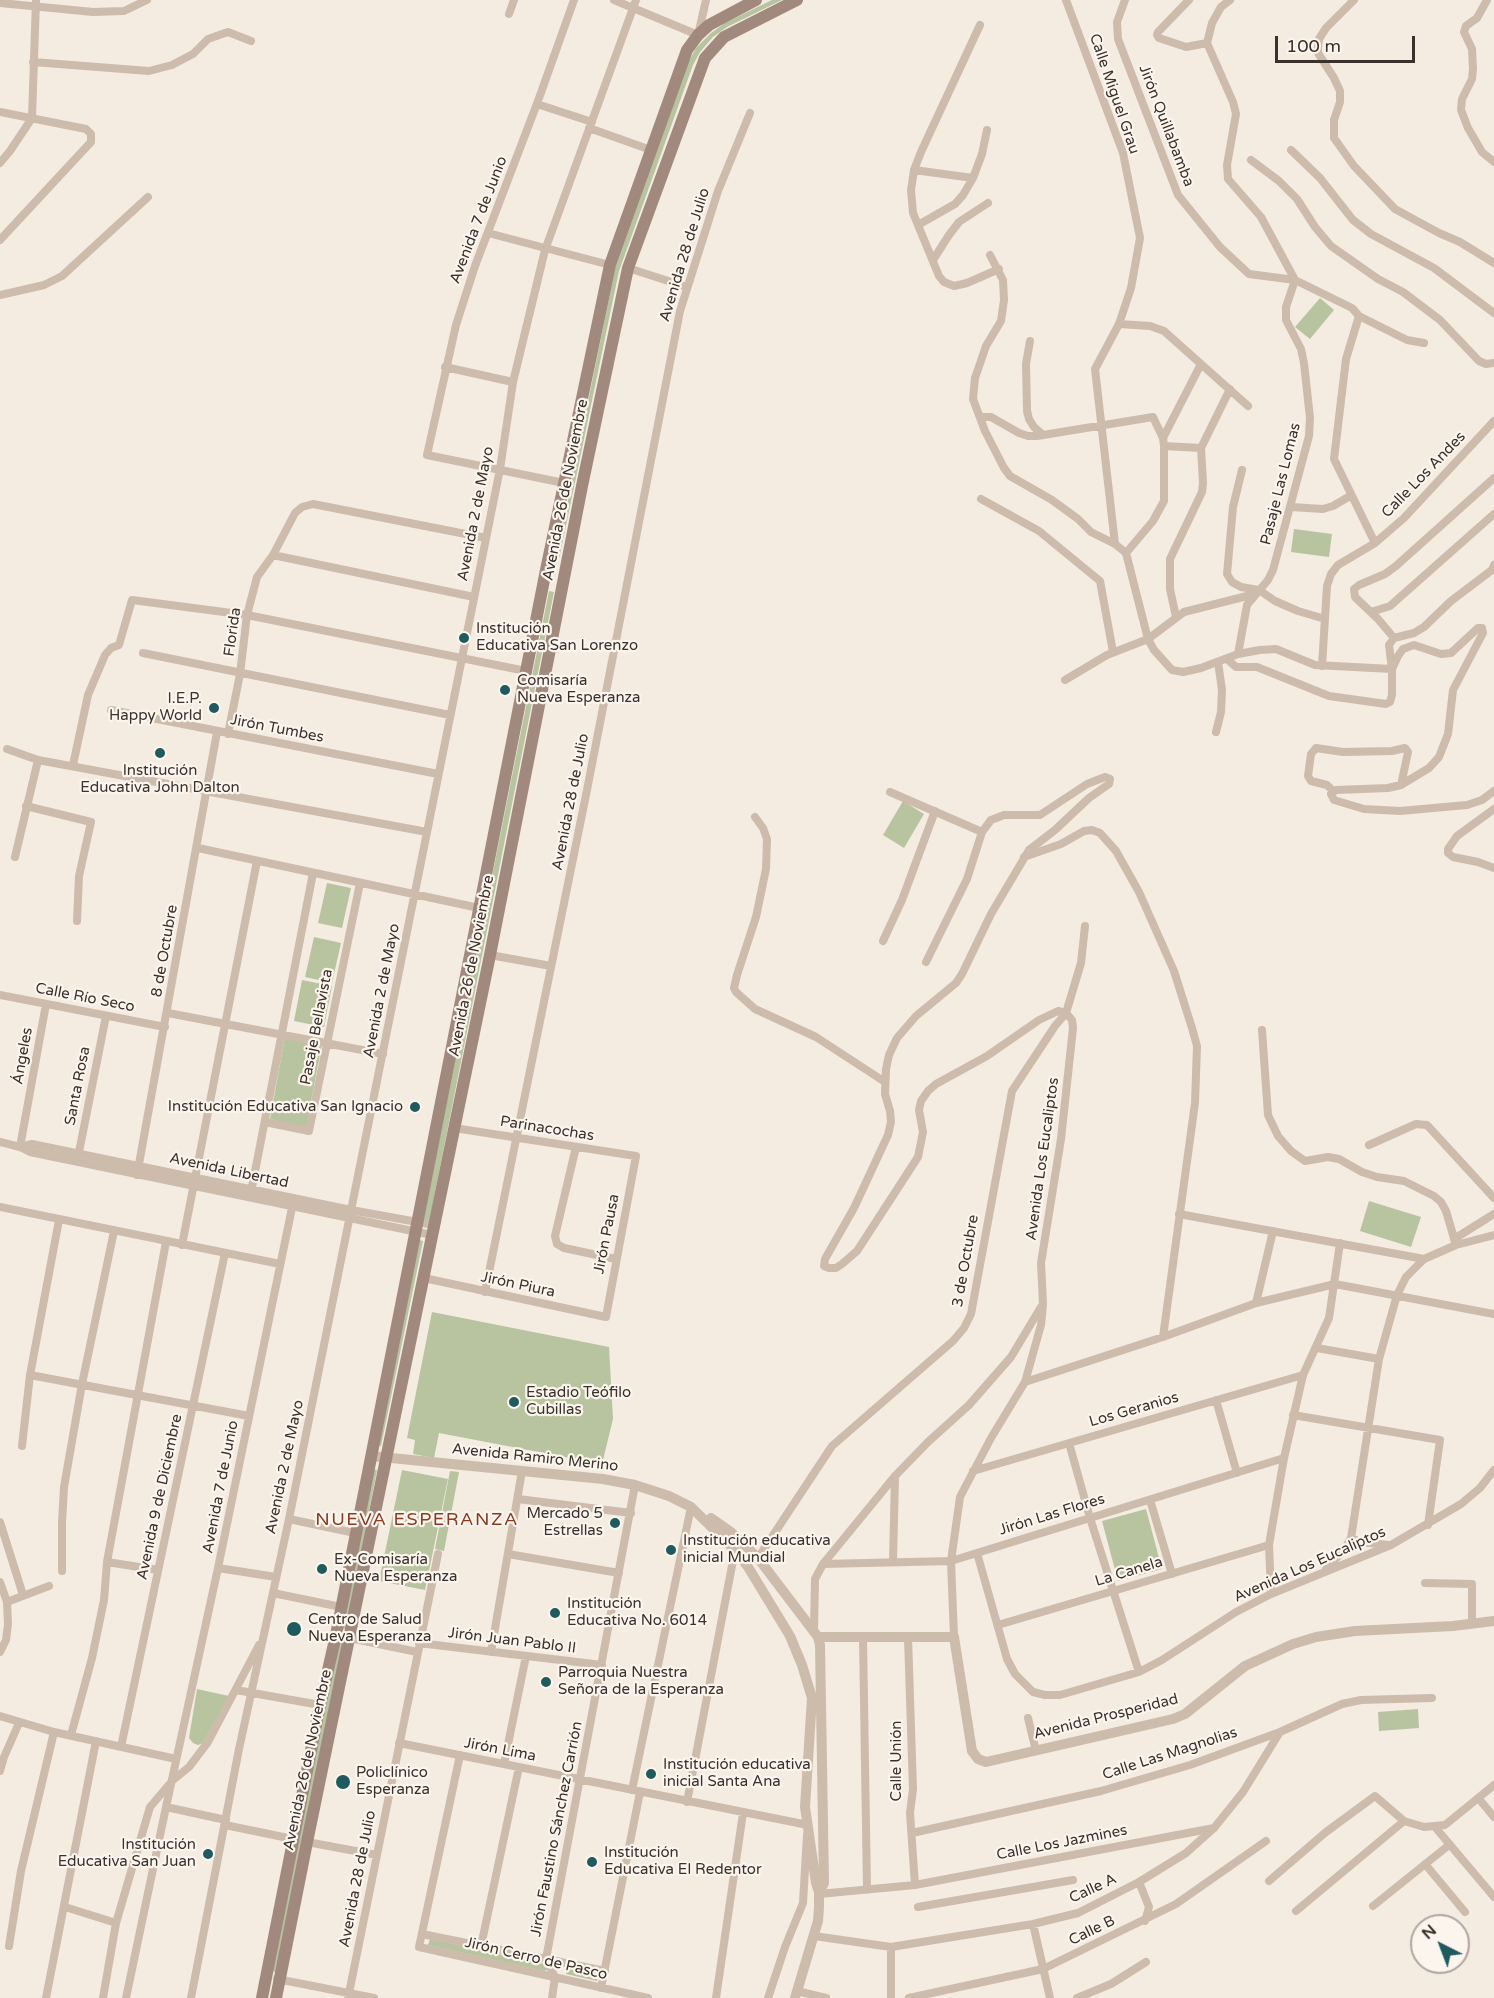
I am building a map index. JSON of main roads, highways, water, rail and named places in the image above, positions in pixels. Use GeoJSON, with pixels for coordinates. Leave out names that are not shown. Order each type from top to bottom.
{"type":"FeatureCollection","features":[{"type":"Feature","properties":{"kind":"main road","name":"Avenida 26 de Noviembre"},"geometry":{"type":"LineString","coordinates":[[262,1998],[546,570],[610,265],[685,56],[698,35],[709,25],[756,0]]}},
{"type":"Feature","properties":{"kind":"main road","name":"Avenida 26 de Noviembre"},"geometry":{"type":"LineString","coordinates":[[276,1998],[628,268],[705,58],[723,37],[797,0]]}},
{"type":"Feature","properties":{"kind":"main road"},"geometry":{"type":"LineString","coordinates":[[546,570],[565,573]]}},
{"type":"Feature","properties":{"kind":"place","name":"Institución Educativa San Lorenzo"},"geometry":{"type":"Point","coordinates":[464,638]}},
{"type":"Feature","properties":{"kind":"place","name":"Comisaría Nueva Esperanza"},"geometry":{"type":"Point","coordinates":[505,690]}},
{"type":"Feature","properties":{"kind":"place","name":"I.E.P. Happy World"},"geometry":{"type":"Point","coordinates":[214,708]}},
{"type":"Feature","properties":{"kind":"place","name":"Institución Educativa John Dalton"},"geometry":{"type":"Point","coordinates":[160,753]}},
{"type":"Feature","properties":{"kind":"place","name":"Institución Educativa San Ignacio"},"geometry":{"type":"Point","coordinates":[415,1107]}},
{"type":"Feature","properties":{"kind":"place","name":"Estadio Teófilo Cubillas"},"geometry":{"type":"Point","coordinates":[514,1402]}},
{"type":"Feature","properties":{"kind":"place","name":"Mercado 5 Estrellas"},"geometry":{"type":"Point","coordinates":[615,1523]}},
{"type":"Feature","properties":{"kind":"place","name":"Institución educativa inicial Mundial"},"geometry":{"type":"Point","coordinates":[671,1550]}},
{"type":"Feature","properties":{"kind":"place","name":"Ex-Comisaría Nueva Esperanza"},"geometry":{"type":"Point","coordinates":[322,1569]}},
{"type":"Feature","properties":{"kind":"place","name":"Institución Educativa No. 6014"},"geometry":{"type":"Point","coordinates":[555,1613]}},
{"type":"Feature","properties":{"kind":"place","name":"Centro de Salud Nueva Esperanza"},"geometry":{"type":"Point","coordinates":[294,1629]}},
{"type":"Feature","properties":{"kind":"place","name":"Parroquia Nuestra Señora de la Esperanza"},"geometry":{"type":"Point","coordinates":[546,1682]}},
{"type":"Feature","properties":{"kind":"place","name":"Institución educativa inicial Santa Ana"},"geometry":{"type":"Point","coordinates":[651,1774]}},
{"type":"Feature","properties":{"kind":"place","name":"Policlínico Esperanza"},"geometry":{"type":"Point","coordinates":[343,1782]}},
{"type":"Feature","properties":{"kind":"place","name":"Institución Educativa San Juan"},"geometry":{"type":"Point","coordinates":[208,1854]}},
{"type":"Feature","properties":{"kind":"place","name":"Institución Educativa El Redentor"},"geometry":{"type":"Point","coordinates":[592,1862]}},
{"type":"Feature","properties":{"kind":"district","name":"NUEVA ESPERANZA"},"geometry":{"type":"Point","coordinates":[417,1520]}}]}
